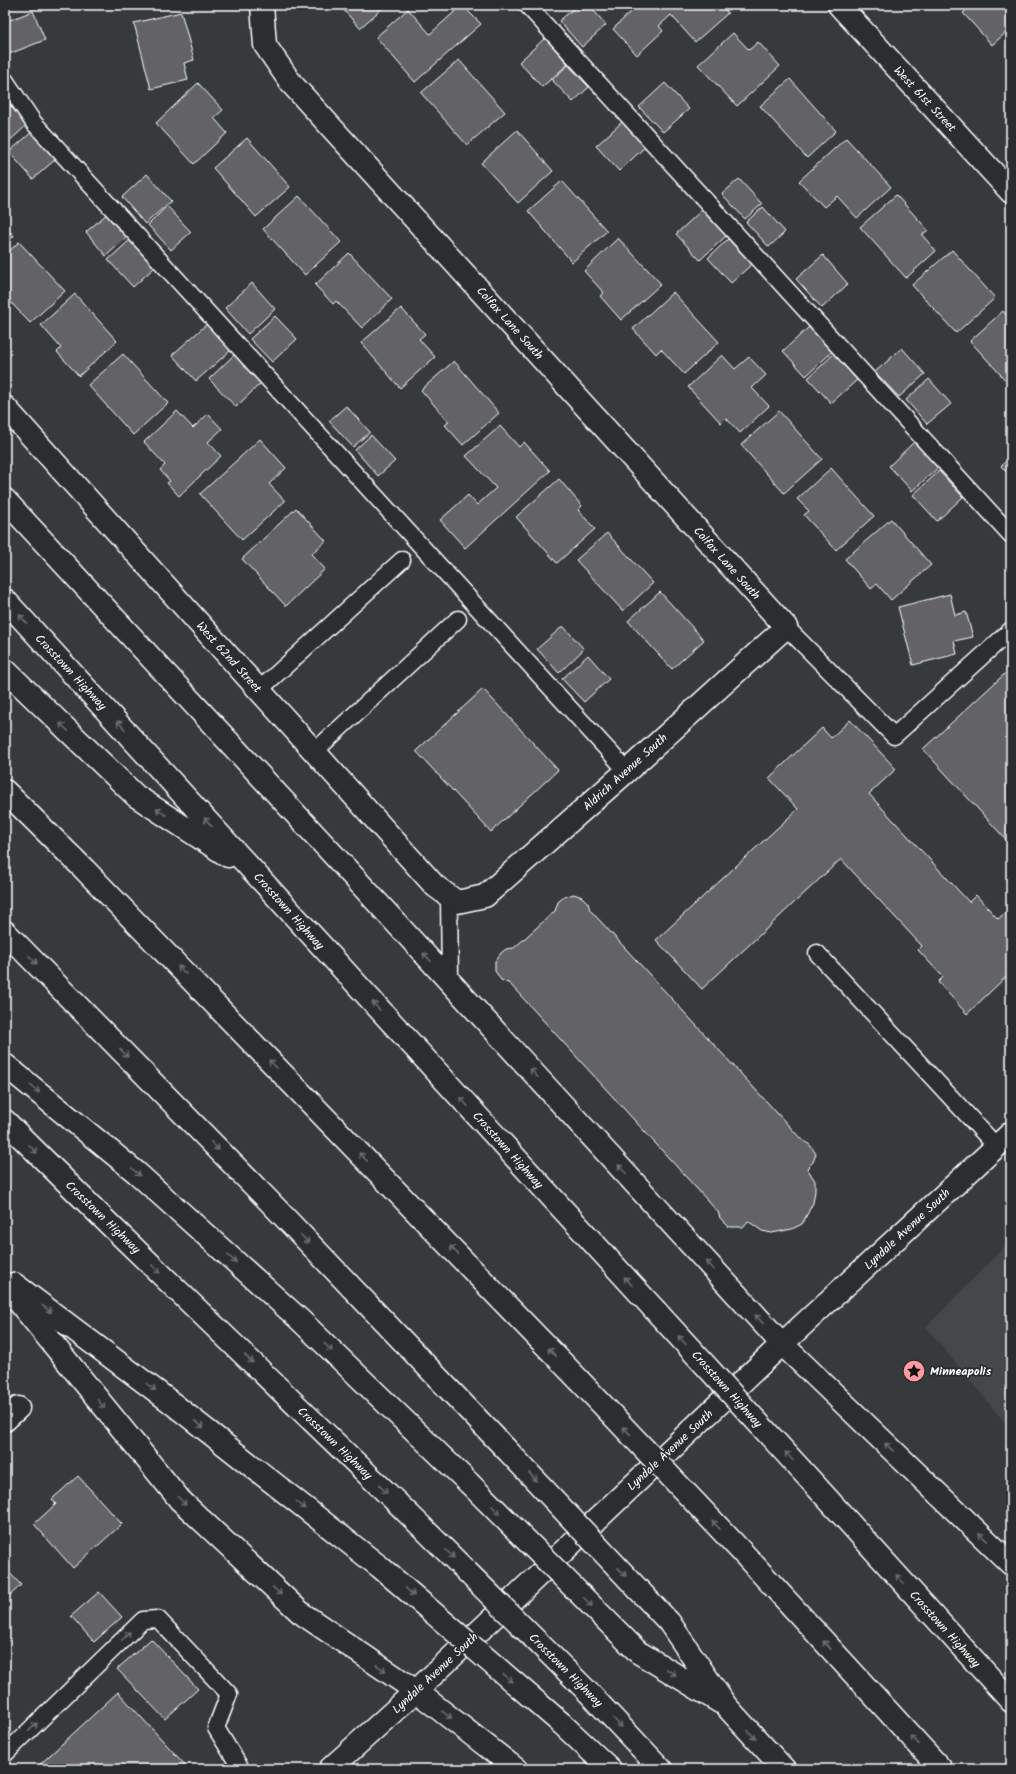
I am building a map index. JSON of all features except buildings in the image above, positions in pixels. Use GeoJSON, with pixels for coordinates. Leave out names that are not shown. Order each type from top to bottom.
{"type":"FeatureCollection","features":[{"type":"Feature","properties":{"kind":"main road","name":"Colfax Lane South"},"geometry":{"type":"LineString","coordinates":[[262,5],[265,45],[291,83],[786,627]]}},
{"type":"Feature","properties":{"kind":"main road","name":"West 61st Street"},"geometry":{"type":"LineString","coordinates":[[839,5],[1011,192]]}},
{"type":"Feature","properties":{"kind":"main road","name":"West 62nd Street"},"geometry":{"type":"LineString","coordinates":[[5,407],[435,886],[453,900]]}},
{"type":"Feature","properties":{"kind":"main road"},"geometry":{"type":"LineString","coordinates":[[5,500],[450,981],[782,1344],[1011,1564]]}},
{"type":"Feature","properties":{"kind":"main road","name":"Crosstown Highway"},"geometry":{"type":"LineString","coordinates":[[5,600],[1011,1701]]}},
{"type":"Feature","properties":{"kind":"main road","name":"Aldrich Avenue South"},"geometry":{"type":"LineString","coordinates":[[453,900],[485,896],[627,771],[786,627]]}},
{"type":"Feature","properties":{"kind":"main road"},"geometry":{"type":"LineString","coordinates":[[5,670],[136,796],[253,871]]}},
{"type":"Feature","properties":{"kind":"main road"},"geometry":{"type":"LineString","coordinates":[[5,791],[85,870],[579,1380],[743,1553],[941,1769]]}},
{"type":"Feature","properties":{"kind":"main road"},"geometry":{"type":"LineString","coordinates":[[5,932],[268,1200],[669,1622],[726,1706],[784,1769]]}},
{"type":"Feature","properties":{"kind":"main road"},"geometry":{"type":"LineString","coordinates":[[5,1065],[142,1178],[299,1319],[469,1483],[638,1652],[726,1706]]}},
{"type":"Feature","properties":{"kind":"main road","name":"Crosstown Highway"},"geometry":{"type":"LineString","coordinates":[[5,1121],[109,1224],[422,1527],[591,1695],[661,1769]]}},
{"type":"Feature","properties":{"kind":"main road","name":"Lyndale Avenue South"},"geometry":{"type":"LineString","coordinates":[[330,1769],[416,1691],[782,1344],[1004,1139]]}},
{"type":"Feature","properties":{"kind":"main road"},"geometry":{"type":"LineString","coordinates":[[5,1277],[168,1400],[380,1567],[561,1723],[610,1769]]}},
{"type":"Feature","properties":{"kind":"main road"},"geometry":{"type":"LineString","coordinates":[[5,1285],[180,1500],[301,1613],[416,1691],[516,1769]]}},
{"type":"Feature","properties":{"kind":"lane"},"geometry":{"type":"LineString","coordinates":[[527,5],[1011,535]]}},
{"type":"Feature","properties":{"kind":"lane"},"geometry":{"type":"LineString","coordinates":[[5,80],[40,129],[627,771]]}},
{"type":"Feature","properties":{"kind":"lane"},"geometry":{"type":"LineString","coordinates":[[259,690],[402,560]]}},
{"type":"Feature","properties":{"kind":"lane"},"geometry":{"type":"LineString","coordinates":[[314,752],[458,619]]}},
{"type":"Feature","properties":{"kind":"lane"},"geometry":{"type":"LineString","coordinates":[[786,627],[894,736],[1011,630]]}},
{"type":"Feature","properties":{"kind":"lane"},"geometry":{"type":"LineString","coordinates":[[450,981],[453,900]]}},
{"type":"Feature","properties":{"kind":"lane"},"geometry":{"type":"LineString","coordinates":[[817,954],[1004,1139]]}},
{"type":"Feature","properties":{"kind":"lane"},"geometry":{"type":"LineString","coordinates":[[5,1754],[143,1620],[158,1619],[229,1694],[216,1728],[242,1769]]}},
{"type":"Feature","properties":{"kind":"shaded area"},"geometry":{"type":"Polygon","coordinates":[[[1011,1240],[1011,1430],[926,1327],[1011,1240]]]}},
{"type":"Feature","properties":{"kind":"place","name":"Minneapolis"},"geometry":{"type":"Point","coordinates":[914,1371]}}]}
